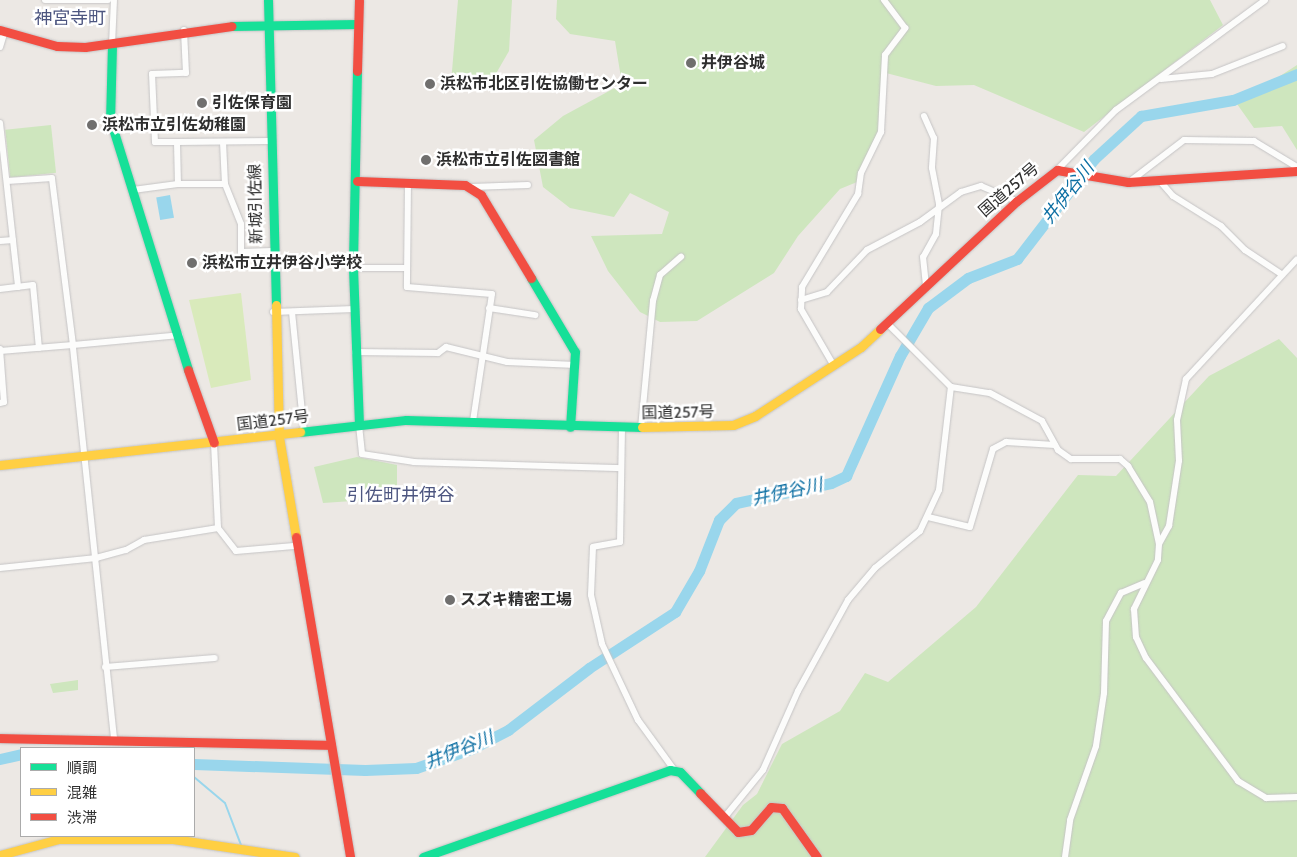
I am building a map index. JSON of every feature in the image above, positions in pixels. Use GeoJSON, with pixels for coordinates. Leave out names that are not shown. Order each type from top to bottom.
{"type":"FeatureCollection","features":[{"type":"Feature","properties":{"kind":"main road","name":"新城引佐線"},"geometry":{"type":"LineString","coordinates":[[268,0],[273,312],[279,437],[294,546],[350,857]]}},
{"type":"Feature","properties":{"kind":"main road"},"geometry":{"type":"LineString","coordinates":[[359,0],[357,181],[353,268],[359,425]]}},
{"type":"Feature","properties":{"kind":"main road"},"geometry":{"type":"LineString","coordinates":[[2,30],[57,46],[112,46],[184,30],[268,25],[358,24]]}},
{"type":"Feature","properties":{"kind":"main road"},"geometry":{"type":"LineString","coordinates":[[112,46],[110,119],[180,335],[192,387],[214,443]]}},
{"type":"Feature","properties":{"kind":"main road","name":"国道257号"},"geometry":{"type":"LineString","coordinates":[[0,465],[279,437],[359,425],[473,421],[622,428],[734,425],[834,366],[888,324],[1017,201],[1062,170],[1096,178],[1128,182],[1297,171]]}},
{"type":"Feature","properties":{"kind":"main road"},"geometry":{"type":"LineString","coordinates":[[357,181],[471,187],[481,195],[568,337],[576,365],[570,427]]}},
{"type":"Feature","properties":{"kind":"main road"},"geometry":{"type":"LineString","coordinates":[[0,738],[114,738],[332,749]]}},
{"type":"Feature","properties":{"kind":"main road"},"geometry":{"type":"LineString","coordinates":[[423,857],[674,770],[738,832],[746,832],[766,810],[782,808],[816,857]]}},
{"type":"Feature","properties":{"kind":"main road"},"geometry":{"type":"LineString","coordinates":[[0,854],[59,840],[173,839],[236,846],[295,857]]}},
{"type":"Feature","properties":{"kind":"street"},"geometry":{"type":"LineString","coordinates":[[45,0],[108,0]]}},
{"type":"Feature","properties":{"kind":"street"},"geometry":{"type":"LineString","coordinates":[[112,46],[114,0]]}},
{"type":"Feature","properties":{"kind":"street"},"geometry":{"type":"LineString","coordinates":[[834,366],[803,314],[802,287],[812,265],[858,194],[861,173],[881,132],[885,55],[905,28],[884,0]]}},
{"type":"Feature","properties":{"kind":"street"},"geometry":{"type":"LineString","coordinates":[[1062,170],[1116,110],[1161,79],[1196,47],[1264,0]]}},
{"type":"Feature","properties":{"kind":"street"},"geometry":{"type":"LineString","coordinates":[[0,47],[2,30]]}},
{"type":"Feature","properties":{"kind":"street"},"geometry":{"type":"LineString","coordinates":[[184,30],[186,72],[152,74],[155,142],[270,141]]}},
{"type":"Feature","properties":{"kind":"street"},"geometry":{"type":"LineString","coordinates":[[1161,79],[1212,74],[1283,46]]}},
{"type":"Feature","properties":{"kind":"street"},"geometry":{"type":"LineString","coordinates":[[924,116],[934,138],[932,168],[939,204],[936,234],[923,257],[926,287]]}},
{"type":"Feature","properties":{"kind":"street"},"geometry":{"type":"LineString","coordinates":[[0,123],[18,287]]}},
{"type":"Feature","properties":{"kind":"street"},"geometry":{"type":"LineString","coordinates":[[1128,182],[1184,140],[1254,141],[1297,166]]}},
{"type":"Feature","properties":{"kind":"street"},"geometry":{"type":"LineString","coordinates":[[177,142],[178,184]]}},
{"type":"Feature","properties":{"kind":"street"},"geometry":{"type":"LineString","coordinates":[[224,142],[226,184],[241,224],[241,252],[272,251]]}},
{"type":"Feature","properties":{"kind":"street"},"geometry":{"type":"LineString","coordinates":[[7,181],[52,178],[73,345],[96,558],[105,667],[114,738]]}},
{"type":"Feature","properties":{"kind":"street"},"geometry":{"type":"LineString","coordinates":[[1159,180],[1173,196],[1221,226],[1245,250],[1281,274]]}},
{"type":"Feature","properties":{"kind":"street"},"geometry":{"type":"LineString","coordinates":[[408,183],[407,287],[492,294],[473,421]]}},
{"type":"Feature","properties":{"kind":"street"},"geometry":{"type":"LineString","coordinates":[[133,190],[178,184],[226,184]]}},
{"type":"Feature","properties":{"kind":"street"},"geometry":{"type":"LineString","coordinates":[[471,187],[528,185]]}},
{"type":"Feature","properties":{"kind":"street"},"geometry":{"type":"LineString","coordinates":[[802,300],[827,292],[867,250],[920,222],[939,204],[981,186],[1017,201]]}},
{"type":"Feature","properties":{"kind":"street"},"geometry":{"type":"LineString","coordinates":[[0,241],[13,240]]}},
{"type":"Feature","properties":{"kind":"street"},"geometry":{"type":"LineString","coordinates":[[641,428],[653,301],[660,275],[681,257]]}},
{"type":"Feature","properties":{"kind":"street"},"geometry":{"type":"LineString","coordinates":[[1159,544],[1169,526],[1179,461],[1177,420],[1186,379],[1281,274],[1297,259]]}},
{"type":"Feature","properties":{"kind":"street"},"geometry":{"type":"LineString","coordinates":[[353,268],[406,268]]}},
{"type":"Feature","properties":{"kind":"street"},"geometry":{"type":"LineString","coordinates":[[0,289],[33,286],[39,348]]}},
{"type":"Feature","properties":{"kind":"street"},"geometry":{"type":"LineString","coordinates":[[490,308],[535,315]]}},
{"type":"Feature","properties":{"kind":"street"},"geometry":{"type":"LineString","coordinates":[[273,312],[354,309]]}},
{"type":"Feature","properties":{"kind":"street"},"geometry":{"type":"LineString","coordinates":[[292,312],[304,433]]}},
{"type":"Feature","properties":{"kind":"street"},"geometry":{"type":"LineString","coordinates":[[888,324],[920,352],[951,387],[990,393],[1042,421],[1055,445],[1071,458],[1120,459],[1150,502],[1159,544],[1158,560],[1144,583],[1134,609],[1136,636],[1181,708],[1238,781],[1255,794],[1297,797]]}},
{"type":"Feature","properties":{"kind":"street"},"geometry":{"type":"LineString","coordinates":[[0,403],[4,402],[0,350],[180,335]]}},
{"type":"Feature","properties":{"kind":"street"},"geometry":{"type":"LineString","coordinates":[[355,352],[438,353],[446,347],[482,356],[576,365]]}},
{"type":"Feature","properties":{"kind":"street"},"geometry":{"type":"LineString","coordinates":[[724,818],[763,770],[798,691],[848,600],[875,568],[920,531],[928,517],[939,490],[951,387]]}},
{"type":"Feature","properties":{"kind":"street"},"geometry":{"type":"LineString","coordinates":[[359,425],[362,454],[414,462],[621,468]]}},
{"type":"Feature","properties":{"kind":"street"},"geometry":{"type":"LineString","coordinates":[[622,428],[620,542],[593,547],[591,595],[602,644],[638,720],[674,770]]}},
{"type":"Feature","properties":{"kind":"street"},"geometry":{"type":"LineString","coordinates":[[928,517],[970,527],[993,448],[1006,442],[1055,445]]}},
{"type":"Feature","properties":{"kind":"street"},"geometry":{"type":"LineString","coordinates":[[214,443],[218,528],[236,551],[294,546]]}},
{"type":"Feature","properties":{"kind":"street"},"geometry":{"type":"LineString","coordinates":[[0,568],[96,558],[144,540],[218,528]]}},
{"type":"Feature","properties":{"kind":"street"},"geometry":{"type":"LineString","coordinates":[[1065,857],[1070,820],[1096,746],[1104,693],[1106,620],[1121,593],[1144,583]]}},
{"type":"Feature","properties":{"kind":"street"},"geometry":{"type":"LineString","coordinates":[[105,667],[215,658]]}},
{"type":"Feature","properties":{"kind":"green space"},"geometry":{"type":"Polygon","coordinates":[[[458,0],[512,0],[509,51],[490,84],[451,83],[458,0]]]}},
{"type":"Feature","properties":{"kind":"green space"},"geometry":{"type":"Polygon","coordinates":[[[557,0],[1210,0],[1223,25],[1084,132],[974,85],[936,86],[886,73],[880,126],[857,182],[840,189],[798,236],[774,273],[697,321],[660,322],[640,312],[608,271],[591,236],[662,234],[669,212],[630,193],[614,217],[570,208],[543,187],[534,140],[563,116],[622,84],[615,41],[570,34],[556,19],[557,0]]]}},
{"type":"Feature","properties":{"kind":"green space"},"geometry":{"type":"Polygon","coordinates":[[[1297,65],[1297,150],[1282,126],[1254,128],[1237,104],[1297,65]]]}},
{"type":"Feature","properties":{"kind":"green space"},"geometry":{"type":"Polygon","coordinates":[[[51,125],[56,173],[10,178],[5,130],[51,125]]]}},
{"type":"Feature","properties":{"kind":"green space"},"geometry":{"type":"Polygon","coordinates":[[[241,293],[251,380],[211,388],[189,300],[241,293]]]}},
{"type":"Feature","properties":{"kind":"green space"},"geometry":{"type":"Polygon","coordinates":[[[1279,339],[1297,358],[1297,857],[705,857],[743,805],[757,794],[782,744],[840,711],[865,673],[888,682],[976,607],[1078,475],[1116,476],[1209,376],[1279,339]]]}},
{"type":"Feature","properties":{"kind":"green space"},"geometry":{"type":"Polygon","coordinates":[[[357,457],[397,465],[397,498],[323,503],[314,467],[357,457]]]}},
{"type":"Feature","properties":{"kind":"green space"},"geometry":{"type":"Polygon","coordinates":[[[78,680],[78,690],[53,693],[50,684],[78,680]]]}},
{"type":"Feature","properties":{"kind":"water"},"geometry":{"type":"Polygon","coordinates":[[[170,195],[174,218],[160,220],[156,197],[170,195]]]}},
{"type":"Feature","properties":{"kind":"waterway","name":"井伊谷川"},"geometry":{"type":"LineString","coordinates":[[195,764],[365,770],[416,768],[471,749],[508,730],[589,668],[675,612],[699,571],[719,520],[736,503],[831,483],[846,476],[900,356],[928,308],[968,278],[1017,259],[1094,159],[1141,116],[1233,100],[1297,74]]}},
{"type":"Feature","properties":{"kind":"waterway","name":"井伊谷川"},"geometry":{"type":"LineString","coordinates":[[0,759],[20,754]]}},
{"type":"Feature","properties":{"kind":"waterway"},"geometry":{"type":"LineString","coordinates":[[195,778],[225,803],[241,845]]}},
{"type":"Feature","properties":{"kind":"traffic: fast"},"geometry":{"type":"LineString","coordinates":[[268,0],[276,305]]}},
{"type":"Feature","properties":{"kind":"traffic: fast"},"geometry":{"type":"LineString","coordinates":[[232,26],[358,24]]}},
{"type":"Feature","properties":{"kind":"traffic: fast"},"geometry":{"type":"LineString","coordinates":[[112,45],[110,119],[188,370]]}},
{"type":"Feature","properties":{"kind":"traffic: fast"},"geometry":{"type":"LineString","coordinates":[[357,71],[353,268],[359,425]]}},
{"type":"Feature","properties":{"kind":"traffic: fast"},"geometry":{"type":"LineString","coordinates":[[531,278],[575,352],[570,427]]}},
{"type":"Feature","properties":{"kind":"traffic: fast"},"geometry":{"type":"LineString","coordinates":[[300,432],[406,420],[642,427]]}},
{"type":"Feature","properties":{"kind":"traffic: fast"},"geometry":{"type":"LineString","coordinates":[[423,857],[670,770],[680,772],[700,793]]}},
{"type":"Feature","properties":{"kind":"traffic: slow"},"geometry":{"type":"LineString","coordinates":[[276,305],[279,437],[296,537]]}},
{"type":"Feature","properties":{"kind":"traffic: slow"},"geometry":{"type":"LineString","coordinates":[[642,427],[733,425],[755,416],[861,347],[880,329]]}},
{"type":"Feature","properties":{"kind":"traffic: slow"},"geometry":{"type":"LineString","coordinates":[[0,465],[300,432]]}},
{"type":"Feature","properties":{"kind":"traffic: slow"},"geometry":{"type":"LineString","coordinates":[[0,855],[59,839],[173,839],[295,857]]}},
{"type":"Feature","properties":{"kind":"traffic: jam"},"geometry":{"type":"LineString","coordinates":[[357,71],[359,0]]}},
{"type":"Feature","properties":{"kind":"traffic: jam"},"geometry":{"type":"LineString","coordinates":[[0,30],[57,46],[85,47],[232,26]]}},
{"type":"Feature","properties":{"kind":"traffic: jam"},"geometry":{"type":"LineString","coordinates":[[880,329],[1017,201],[1057,170],[1128,182],[1297,171]]}},
{"type":"Feature","properties":{"kind":"traffic: jam"},"geometry":{"type":"LineString","coordinates":[[357,181],[465,185],[481,195],[531,278]]}},
{"type":"Feature","properties":{"kind":"traffic: jam"},"geometry":{"type":"LineString","coordinates":[[188,370],[214,443]]}},
{"type":"Feature","properties":{"kind":"traffic: jam"},"geometry":{"type":"LineString","coordinates":[[296,537],[350,857]]}},
{"type":"Feature","properties":{"kind":"traffic: jam"},"geometry":{"type":"LineString","coordinates":[[0,738],[331,745]]}},
{"type":"Feature","properties":{"kind":"traffic: jam"},"geometry":{"type":"LineString","coordinates":[[700,793],[738,832],[751,830],[771,807],[782,808],[817,857]]}},
{"type":"Feature","properties":{"kind":"place","name":"井伊谷城"},"geometry":{"type":"Point","coordinates":[691,63]}},
{"type":"Feature","properties":{"kind":"place","name":"浜松市北区引佐協働センター"},"geometry":{"type":"Point","coordinates":[430,84]}},
{"type":"Feature","properties":{"kind":"place","name":"引佐保育園"},"geometry":{"type":"Point","coordinates":[202,103]}},
{"type":"Feature","properties":{"kind":"place","name":"浜松市立引佐幼稚園"},"geometry":{"type":"Point","coordinates":[92,125]}},
{"type":"Feature","properties":{"kind":"place","name":"浜松市立引佐図書館"},"geometry":{"type":"Point","coordinates":[426,160]}},
{"type":"Feature","properties":{"kind":"place","name":"浜松市立井伊谷小学校"},"geometry":{"type":"Point","coordinates":[192,263]}},
{"type":"Feature","properties":{"kind":"place","name":"スズキ精密工場"},"geometry":{"type":"Point","coordinates":[450,600]}},
{"type":"Feature","properties":{"kind":"district","name":"神宮寺町"},"geometry":{"type":"Point","coordinates":[70,18]}},
{"type":"Feature","properties":{"kind":"district","name":"引佐町井伊谷"},"geometry":{"type":"Point","coordinates":[401,495]}}]}
